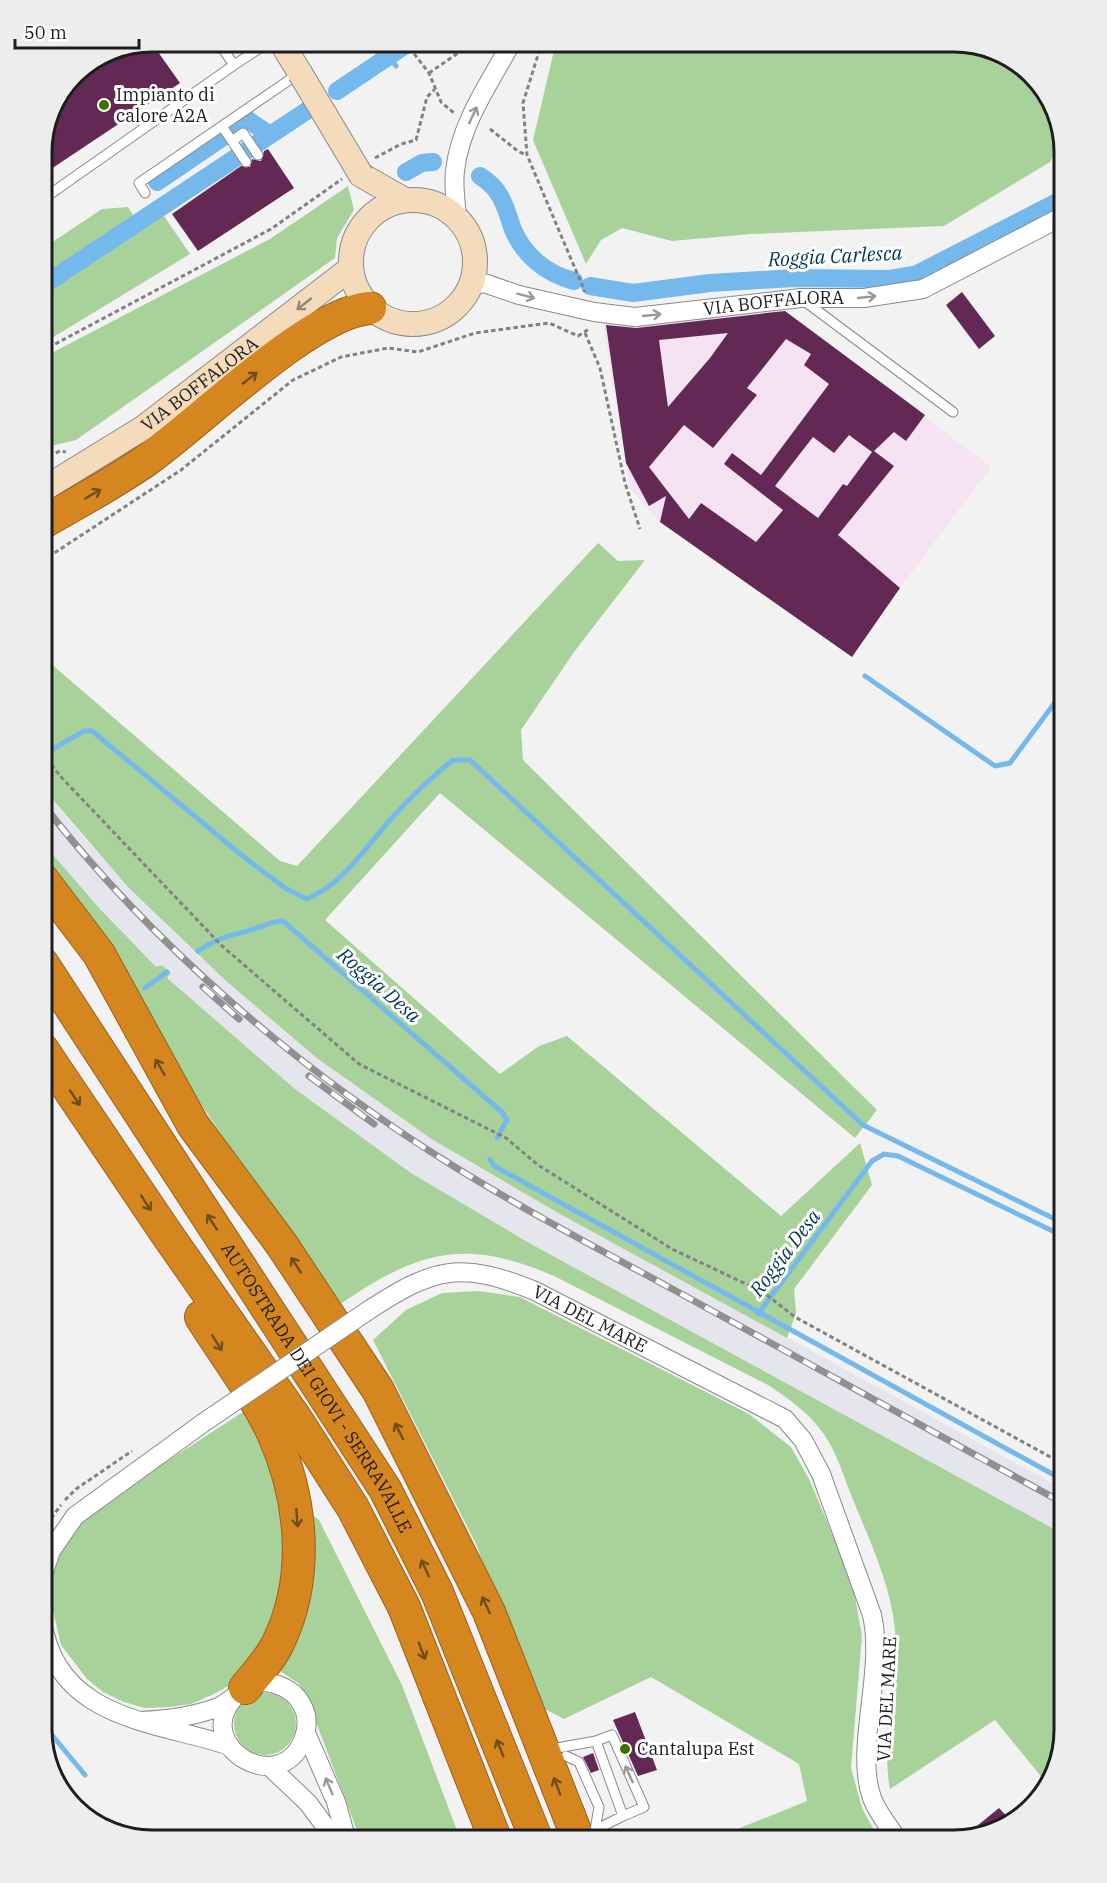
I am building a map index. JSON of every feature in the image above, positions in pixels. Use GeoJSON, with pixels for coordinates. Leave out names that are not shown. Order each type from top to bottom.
{"type":"FeatureCollection","features":[{"type":"Feature","properties":{"kind":"highway"},"geometry":{"type":"LineString","coordinates":[[53,516],[149,458],[307,336],[345,312],[370,308]]}},
{"type":"Feature","properties":{"kind":"highway"},"geometry":{"type":"LineString","coordinates":[[53,893],[99,954],[193,1125],[282,1245],[378,1390],[489,1612],[522,1695],[585,1830]]}},
{"type":"Feature","properties":{"kind":"highway","name":"AUTOSTRADA DEI GIOVI - SERRAVALLE"},"geometry":{"type":"LineString","coordinates":[[52,978],[385,1489],[436,1592],[533,1830]]}},
{"type":"Feature","properties":{"kind":"highway"},"geometry":{"type":"LineString","coordinates":[[63,994],[237,1187]]}},
{"type":"Feature","properties":{"kind":"highway","name":"AUTOSTRADA DEI GIOVI - SERRAVALLE"},"geometry":{"type":"LineString","coordinates":[[52,1064],[166,1233],[294,1416],[379,1556],[405,1607],[492,1830]]}},
{"type":"Feature","properties":{"kind":"highway"},"geometry":{"type":"LineString","coordinates":[[166,1233],[196,1310],[272,1431],[288,1472],[298,1511],[299,1561],[296,1590],[287,1622],[266,1663],[239,1694]]}},
{"type":"Feature","properties":{"kind":"highway"},"geometry":{"type":"LineString","coordinates":[[522,1695],[562,1752]]}},
{"type":"Feature","properties":{"kind":"street"},"geometry":{"type":"LineString","coordinates":[[287,52],[360,170],[366,200],[364,223]]}},
{"type":"Feature","properties":{"kind":"street"},"geometry":{"type":"LineString","coordinates":[[457,218],[455,170],[462,140],[479,101],[506,52]]}},
{"type":"Feature","properties":{"kind":"street"},"geometry":{"type":"LineString","coordinates":[[360,170],[405,200],[434,204],[457,218],[466,230],[474,252],[475,267],[470,286],[455,308],[428,323],[397,323],[370,308],[356,290],[351,268],[353,244],[364,223],[381,208],[405,200]]}},
{"type":"Feature","properties":{"kind":"street","name":"VIA BOFFALORA"},"geometry":{"type":"LineString","coordinates":[[470,286],[484,283],[525,297],[594,312],[635,316],[801,298],[864,298],[923,289],[1054,221]]}},
{"type":"Feature","properties":{"kind":"street","name":"VIA BOFFALORA"},"geometry":{"type":"LineString","coordinates":[[53,483],[143,428],[351,268]]}},
{"type":"Feature","properties":{"kind":"street","name":"VIA DEL MARE"},"geometry":{"type":"LineString","coordinates":[[52,1549],[75,1515],[203,1423],[404,1288],[429,1277],[468,1271],[499,1276],[535,1291],[752,1400],[785,1419],[803,1440],[821,1474],[876,1631],[867,1774],[872,1798],[892,1830]]}},
{"type":"Feature","properties":{"kind":"street"},"geometry":{"type":"LineString","coordinates":[[52,1651],[72,1683],[109,1712],[230,1746]]}},
{"type":"Feature","properties":{"kind":"street"},"geometry":{"type":"LineString","coordinates":[[140,1721],[185,1717],[219,1707],[239,1694],[269,1683],[287,1689],[303,1708],[306,1732],[336,1802],[344,1830]]}},
{"type":"Feature","properties":{"kind":"street"},"geometry":{"type":"LineString","coordinates":[[239,1694],[224,1719],[225,1733],[230,1746],[244,1760],[269,1766],[279,1764],[293,1755],[300,1747],[306,1732]]}},
{"type":"Feature","properties":{"kind":"street"},"geometry":{"type":"LineString","coordinates":[[269,1766],[308,1803],[328,1830]]}},
{"type":"Feature","properties":{"kind":"lane"},"geometry":{"type":"LineString","coordinates":[[225,52],[234,65]]}},
{"type":"Feature","properties":{"kind":"lane"},"geometry":{"type":"LineString","coordinates":[[53,192],[253,52]]}},
{"type":"Feature","properties":{"kind":"lane"},"geometry":{"type":"LineString","coordinates":[[145,193],[139,183],[300,73]]}},
{"type":"Feature","properties":{"kind":"lane"},"geometry":{"type":"LineString","coordinates":[[222,127],[246,162]]}},
{"type":"Feature","properties":{"kind":"lane"},"geometry":{"type":"LineString","coordinates":[[232,141],[243,133],[258,155]]}},
{"type":"Feature","properties":{"kind":"lane"},"geometry":{"type":"LineString","coordinates":[[801,298],[953,412]]}},
{"type":"Feature","properties":{"kind":"lane"},"geometry":{"type":"LineString","coordinates":[[562,1752],[612,1736],[644,1807],[600,1830]]}},
{"type":"Feature","properties":{"kind":"lane"},"geometry":{"type":"LineString","coordinates":[[596,1741],[623,1816]]}},
{"type":"Feature","properties":{"kind":"lane"},"geometry":{"type":"LineString","coordinates":[[562,1752],[579,1762],[598,1806],[590,1830]]}},
{"type":"Feature","properties":{"kind":"path"},"geometry":{"type":"LineString","coordinates":[[412,52],[429,74],[441,102],[454,113]]}},
{"type":"Feature","properties":{"kind":"path"},"geometry":{"type":"LineString","coordinates":[[429,74],[459,52]]}},
{"type":"Feature","properties":{"kind":"path"},"geometry":{"type":"LineString","coordinates":[[53,554],[181,470],[293,380],[341,357],[388,348],[418,352],[475,333],[549,323],[578,336],[585,333],[594,312],[527,155],[523,104],[539,52]]}},
{"type":"Feature","properties":{"kind":"path"},"geometry":{"type":"LineString","coordinates":[[53,345],[271,230],[401,144],[416,140],[427,97],[435,90]]}},
{"type":"Feature","properties":{"kind":"path"},"geometry":{"type":"LineString","coordinates":[[490,129],[519,152],[527,155]]}},
{"type":"Feature","properties":{"kind":"path"},"geometry":{"type":"LineString","coordinates":[[585,333],[600,368],[625,483],[640,528]]}},
{"type":"Feature","properties":{"kind":"path"},"geometry":{"type":"LineString","coordinates":[[53,765],[220,944],[359,1064],[506,1138],[538,1165],[672,1249],[765,1293],[795,1317],[1054,1459]]}},
{"type":"Feature","properties":{"kind":"shaded area"},"geometry":{"type":"Polygon","coordinates":[[[775,305],[991,467],[879,616],[678,534],[660,523],[630,488],[603,323],[775,305]]]}},
{"type":"Feature","properties":{"kind":"shaded area"},"geometry":{"type":"Polygon","coordinates":[[[53,800],[83,837],[173,931],[226,981],[318,1059],[433,1140],[501,1180],[1054,1484],[1054,1529],[531,1244],[411,1173],[295,1089],[200,1010],[166,978],[170,973],[163,965],[156,968],[53,854],[53,800]]]}},
{"type":"Feature","properties":{"kind":"green space"},"geometry":{"type":"Polygon","coordinates":[[[554,52],[961,53],[974,54],[999,63],[1010,69],[1030,87],[1038,97],[1049,120],[1053,133],[1054,154],[1050,162],[944,226],[751,234],[672,241],[622,228],[601,240],[586,264],[533,140],[554,52]]]}},
{"type":"Feature","properties":{"kind":"green space"},"geometry":{"type":"Polygon","coordinates":[[[348,186],[354,210],[337,238],[335,258],[76,440],[53,445],[53,352],[270,239],[348,186]]]}},
{"type":"Feature","properties":{"kind":"green space"},"geometry":{"type":"Polygon","coordinates":[[[128,207],[135,218],[53,272],[53,242],[102,209],[128,207]]]}},
{"type":"Feature","properties":{"kind":"green space"},"geometry":{"type":"Polygon","coordinates":[[[164,216],[190,254],[53,337],[53,289],[164,216]]]}},
{"type":"Feature","properties":{"kind":"green space"},"geometry":{"type":"Polygon","coordinates":[[[598,543],[618,561],[645,560],[574,652],[521,730],[523,760],[877,1110],[855,1138],[440,793],[325,920],[500,1074],[539,1046],[567,1036],[781,1216],[860,1143],[872,1185],[794,1289],[796,1313],[787,1338],[560,1214],[433,1140],[318,1059],[226,981],[128,887],[53,799],[53,665],[280,861],[297,866],[598,543]]]}},
{"type":"Feature","properties":{"kind":"green space"},"geometry":{"type":"Polygon","coordinates":[[[53,854],[100,909],[156,967],[162,965],[171,973],[167,978],[295,1089],[411,1173],[531,1244],[1054,1529],[1054,1730],[1053,1750],[1042,1778],[995,1720],[890,1789],[887,1749],[896,1650],[889,1595],[832,1447],[811,1419],[776,1390],[554,1276],[492,1256],[466,1254],[440,1256],[416,1262],[391,1273],[336,1307],[189,1086],[88,919],[53,875],[53,854]]]}},
{"type":"Feature","properties":{"kind":"green space"},"geometry":{"type":"Polygon","coordinates":[[[479,1291],[520,1297],[749,1414],[791,1447],[809,1479],[852,1580],[862,1636],[851,1768],[862,1808],[874,1830],[735,1830],[807,1801],[799,1764],[651,1677],[564,1719],[545,1709],[528,1686],[503,1623],[477,1546],[373,1340],[406,1310],[442,1293],[479,1291]]]}},
{"type":"Feature","properties":{"kind":"green space"},"geometry":{"type":"Polygon","coordinates":[[[249,1408],[269,1452],[291,1545],[269,1645],[232,1684],[191,1704],[145,1708],[124,1702],[103,1692],[87,1679],[61,1645],[52,1607],[52,1574],[63,1547],[81,1523],[146,1475],[249,1408]]]}},
{"type":"Feature","properties":{"kind":"green space"},"geometry":{"type":"Polygon","coordinates":[[[314,1516],[319,1520],[402,1685],[457,1830],[357,1830],[305,1693],[298,1683],[277,1669],[314,1516]]]}},
{"type":"Feature","properties":{"kind":"green space"},"geometry":{"type":"Polygon","coordinates":[[[259,1693],[271,1693],[287,1702],[294,1712],[296,1724],[294,1736],[287,1746],[271,1755],[259,1755],[248,1750],[239,1741],[234,1730],[234,1718],[239,1707],[248,1698],[259,1693]]]}},
{"type":"Feature","properties":{"kind":"building","name":"Impianto di calore A2A"},"geometry":{"type":"Polygon","coordinates":[[[158,52],[180,83],[53,168],[56,127],[63,108],[73,92],[87,77],[103,66],[133,54],[158,52]]]}},
{"type":"Feature","properties":{"kind":"building"},"geometry":{"type":"Polygon","coordinates":[[[268,149],[294,188],[198,251],[172,214],[241,166],[250,167],[252,159],[261,161],[264,151],[268,149]]]}},
{"type":"Feature","properties":{"kind":"building"},"geometry":{"type":"Polygon","coordinates":[[[962,292],[995,336],[979,349],[946,305],[962,292]]]}},
{"type":"Feature","properties":{"kind":"building"},"geometry":{"type":"Polygon","coordinates":[[[785,311],[925,415],[906,441],[894,432],[874,451],[894,466],[838,535],[900,588],[852,657],[660,522],[666,496],[649,506],[626,463],[606,325],[636,328],[785,311]],[[728,333],[659,340],[668,407],[710,358],[728,333]],[[786,339],[747,388],[757,395],[713,448],[684,425],[649,467],[689,519],[701,503],[756,542],[783,510],[724,464],[732,453],[761,475],[829,384],[804,365],[811,354],[786,339]],[[849,435],[834,453],[813,437],[775,486],[818,518],[843,484],[847,486],[872,452],[849,435]]]}},
{"type":"Feature","properties":{"kind":"building"},"geometry":{"type":"Polygon","coordinates":[[[635,1712],[657,1770],[638,1776],[613,1720],[635,1712]]]}},
{"type":"Feature","properties":{"kind":"building"},"geometry":{"type":"Polygon","coordinates":[[[593,1753],[599,1770],[591,1773],[583,1757],[593,1753]]]}},
{"type":"Feature","properties":{"kind":"building"},"geometry":{"type":"Polygon","coordinates":[[[999,1808],[1006,1816],[980,1827],[977,1826],[999,1808]]]}},
{"type":"Feature","properties":{"kind":"waterway"},"geometry":{"type":"LineString","coordinates":[[386,52],[396,66]]}},
{"type":"Feature","properties":{"kind":"waterway"},"geometry":{"type":"LineString","coordinates":[[337,91],[395,52]]}},
{"type":"Feature","properties":{"kind":"waterway"},"geometry":{"type":"LineString","coordinates":[[53,279],[311,108]]}},
{"type":"Feature","properties":{"kind":"waterway"},"geometry":{"type":"LineString","coordinates":[[157,182],[248,120],[270,135]]}},
{"type":"Feature","properties":{"kind":"waterway","name":"Roggia Carlesca"},"geometry":{"type":"LineString","coordinates":[[406,172],[422,163],[433,162]]}},
{"type":"Feature","properties":{"kind":"waterway","name":"Roggia Carlesca"},"geometry":{"type":"LineString","coordinates":[[480,176],[498,192],[516,237],[536,262],[574,281]]}},
{"type":"Feature","properties":{"kind":"waterway","name":"Roggia Carlesca"},"geometry":{"type":"LineString","coordinates":[[590,286],[633,293],[710,283],[795,278],[889,279],[917,274],[1054,204]]}},
{"type":"Feature","properties":{"kind":"waterway"},"geometry":{"type":"LineString","coordinates":[[865,676],[995,766],[1010,763],[1054,704]]}},
{"type":"Feature","properties":{"kind":"waterway"},"geometry":{"type":"LineString","coordinates":[[53,749],[84,731],[92,731],[244,857],[285,888],[307,899],[342,875],[397,812],[444,767],[453,760],[470,760],[863,1125],[1054,1219]]}},
{"type":"Feature","properties":{"kind":"waterway","name":"Roggia Desa"},"geometry":{"type":"LineString","coordinates":[[198,951],[223,938],[283,921],[503,1113],[507,1120],[497,1138]]}},
{"type":"Feature","properties":{"kind":"waterway","name":"Roggia Desa"},"geometry":{"type":"LineString","coordinates":[[145,988],[167,972]]}},
{"type":"Feature","properties":{"kind":"waterway","name":"Roggia Desa"},"geometry":{"type":"LineString","coordinates":[[758,1314],[872,1161],[884,1154],[898,1156],[1054,1232]]}},
{"type":"Feature","properties":{"kind":"waterway"},"geometry":{"type":"LineString","coordinates":[[490,1159],[494,1166],[1054,1475]]}},
{"type":"Feature","properties":{"kind":"waterway","name":"Roggia Desa"},"geometry":{"type":"LineString","coordinates":[[53,1736],[85,1775]]}},
{"type":"Feature","properties":{"kind":"railway"},"geometry":{"type":"LineString","coordinates":[[53,816],[130,906],[230,1001],[283,1046],[394,1127],[450,1164],[541,1217],[1054,1498]]}},
{"type":"Feature","properties":{"kind":"railway"},"geometry":{"type":"LineString","coordinates":[[203,987],[239,1019]]}},
{"type":"Feature","properties":{"kind":"railway"},"geometry":{"type":"LineString","coordinates":[[309,1076],[374,1124]]}},
{"type":"Feature","properties":{"kind":"place","name":"Impianto di calore A2A"},"geometry":{"type":"Point","coordinates":[104,105]}},
{"type":"Feature","properties":{"kind":"place","name":"Cantalupa Est"},"geometry":{"type":"Point","coordinates":[625,1749]}}]}
